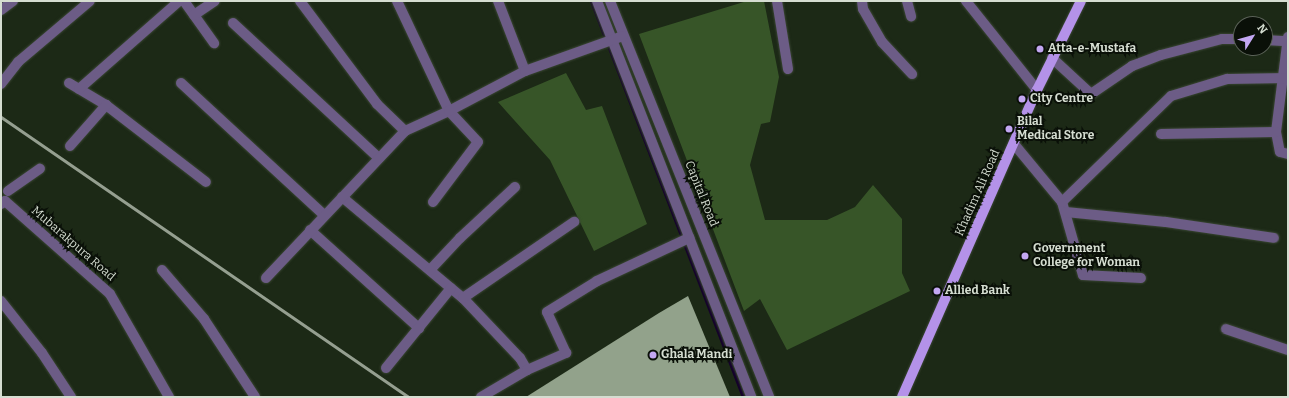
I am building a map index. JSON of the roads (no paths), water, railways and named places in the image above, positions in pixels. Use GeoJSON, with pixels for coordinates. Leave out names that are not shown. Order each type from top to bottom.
{"type":"FeatureCollection","features":[{"type":"Feature","properties":{"kind":"main road","name":"Khadim Ali Road"},"geometry":{"type":"LineString","coordinates":[[902,397],[1052,58],[1081,1]]}},
{"type":"Feature","properties":{"kind":"street"},"geometry":{"type":"LineString","coordinates":[[1,10],[12,1]]}},
{"type":"Feature","properties":{"kind":"street"},"geometry":{"type":"LineString","coordinates":[[1,84],[18,62],[90,1]]}},
{"type":"Feature","properties":{"kind":"street"},"geometry":{"type":"LineString","coordinates":[[79,89],[179,1]]}},
{"type":"Feature","properties":{"kind":"street"},"geometry":{"type":"LineString","coordinates":[[184,1],[214,43]]}},
{"type":"Feature","properties":{"kind":"street"},"geometry":{"type":"LineString","coordinates":[[194,15],[215,1]]}},
{"type":"Feature","properties":{"kind":"street"},"geometry":{"type":"LineString","coordinates":[[300,1],[377,104],[405,131]]}},
{"type":"Feature","properties":{"kind":"street"},"geometry":{"type":"LineString","coordinates":[[397,1],[450,111],[478,142],[433,202]]}},
{"type":"Feature","properties":{"kind":"street"},"geometry":{"type":"LineString","coordinates":[[498,1],[525,71]]}},
{"type":"Feature","properties":{"kind":"street"},"geometry":{"type":"LineString","coordinates":[[597,1],[751,397]]}},
{"type":"Feature","properties":{"kind":"street","name":"Capital Road"},"geometry":{"type":"LineString","coordinates":[[610,1],[769,397]]}},
{"type":"Feature","properties":{"kind":"street"},"geometry":{"type":"LineString","coordinates":[[777,1],[788,69]]}},
{"type":"Feature","properties":{"kind":"street"},"geometry":{"type":"LineString","coordinates":[[862,1],[863,8],[882,42],[912,74]]}},
{"type":"Feature","properties":{"kind":"street"},"geometry":{"type":"LineString","coordinates":[[907,1],[911,16]]}},
{"type":"Feature","properties":{"kind":"street"},"geometry":{"type":"LineString","coordinates":[[966,1],[1038,90]]}},
{"type":"Feature","properties":{"kind":"street"},"geometry":{"type":"LineString","coordinates":[[233,23],[379,158]]}},
{"type":"Feature","properties":{"kind":"street"},"geometry":{"type":"LineString","coordinates":[[266,278],[405,131],[450,111],[525,71],[611,39],[623,36]]}},
{"type":"Feature","properties":{"kind":"street"},"geometry":{"type":"LineString","coordinates":[[1052,58],[1091,94],[1132,66],[1161,55],[1222,39],[1233,39]]}},
{"type":"Feature","properties":{"kind":"street"},"geometry":{"type":"LineString","coordinates":[[1273,40],[1288,39],[1285,77],[1276,132],[1280,152],[1288,154]]}},
{"type":"Feature","properties":{"kind":"street"},"geometry":{"type":"LineString","coordinates":[[1064,207],[1171,96],[1227,79],[1285,77]]}},
{"type":"Feature","properties":{"kind":"street"},"geometry":{"type":"LineString","coordinates":[[180,83],[324,216]]}},
{"type":"Feature","properties":{"kind":"street"},"geometry":{"type":"LineString","coordinates":[[69,84],[106,106],[206,182]]}},
{"type":"Feature","properties":{"kind":"street"},"geometry":{"type":"LineString","coordinates":[[70,146],[106,106]]}},
{"type":"Feature","properties":{"kind":"street"},"geometry":{"type":"LineString","coordinates":[[1161,134],[1276,132]]}},
{"type":"Feature","properties":{"kind":"street"},"geometry":{"type":"LineString","coordinates":[[1014,144],[1064,207],[1083,275],[1141,278]]}},
{"type":"Feature","properties":{"kind":"street"},"geometry":{"type":"LineString","coordinates":[[3,203],[4,189],[40,169]]}},
{"type":"Feature","properties":{"kind":"street"},"geometry":{"type":"LineString","coordinates":[[430,270],[460,238],[515,187]]}},
{"type":"Feature","properties":{"kind":"street"},"geometry":{"type":"LineString","coordinates":[[342,197],[463,298],[520,358],[527,370]]}},
{"type":"Feature","properties":{"kind":"street","name":"Mubarakpura Road"},"geometry":{"type":"LineString","coordinates":[[3,203],[110,294],[169,397]]}},
{"type":"Feature","properties":{"kind":"street"},"geometry":{"type":"LineString","coordinates":[[1064,207],[1274,238]]}},
{"type":"Feature","properties":{"kind":"street"},"geometry":{"type":"LineString","coordinates":[[463,298],[574,222]]}},
{"type":"Feature","properties":{"kind":"street"},"geometry":{"type":"LineString","coordinates":[[310,230],[419,328]]}},
{"type":"Feature","properties":{"kind":"street"},"geometry":{"type":"LineString","coordinates":[[481,397],[527,370],[566,354],[547,312],[597,281],[689,238]]}},
{"type":"Feature","properties":{"kind":"street"},"geometry":{"type":"LineString","coordinates":[[162,270],[204,319],[255,397]]}},
{"type":"Feature","properties":{"kind":"street"},"geometry":{"type":"LineString","coordinates":[[386,368],[451,288]]}},
{"type":"Feature","properties":{"kind":"street"},"geometry":{"type":"LineString","coordinates":[[1,301],[42,353],[71,397]]}},
{"type":"Feature","properties":{"kind":"street"},"geometry":{"type":"LineString","coordinates":[[1226,329],[1288,350]]}},
{"type":"Feature","properties":{"kind":"waterway"},"geometry":{"type":"LineString","coordinates":[[591,1],[743,397]]}},
{"type":"Feature","properties":{"kind":"railway"},"geometry":{"type":"LineString","coordinates":[[1,117],[408,397]]}},
{"type":"Feature","properties":{"kind":"place","name":"Atta-e-Mustafa"},"geometry":{"type":"Point","coordinates":[1040,49]}},
{"type":"Feature","properties":{"kind":"place","name":"City Centre"},"geometry":{"type":"Point","coordinates":[1022,99]}},
{"type":"Feature","properties":{"kind":"place","name":"Bilal Medical Store"},"geometry":{"type":"Point","coordinates":[1009,129]}},
{"type":"Feature","properties":{"kind":"place","name":"Government College for Woman"},"geometry":{"type":"Point","coordinates":[1025,256]}},
{"type":"Feature","properties":{"kind":"place","name":"Allied Bank"},"geometry":{"type":"Point","coordinates":[937,291]}},
{"type":"Feature","properties":{"kind":"place","name":"Ghala Mandi"},"geometry":{"type":"Point","coordinates":[653,355]}}]}
